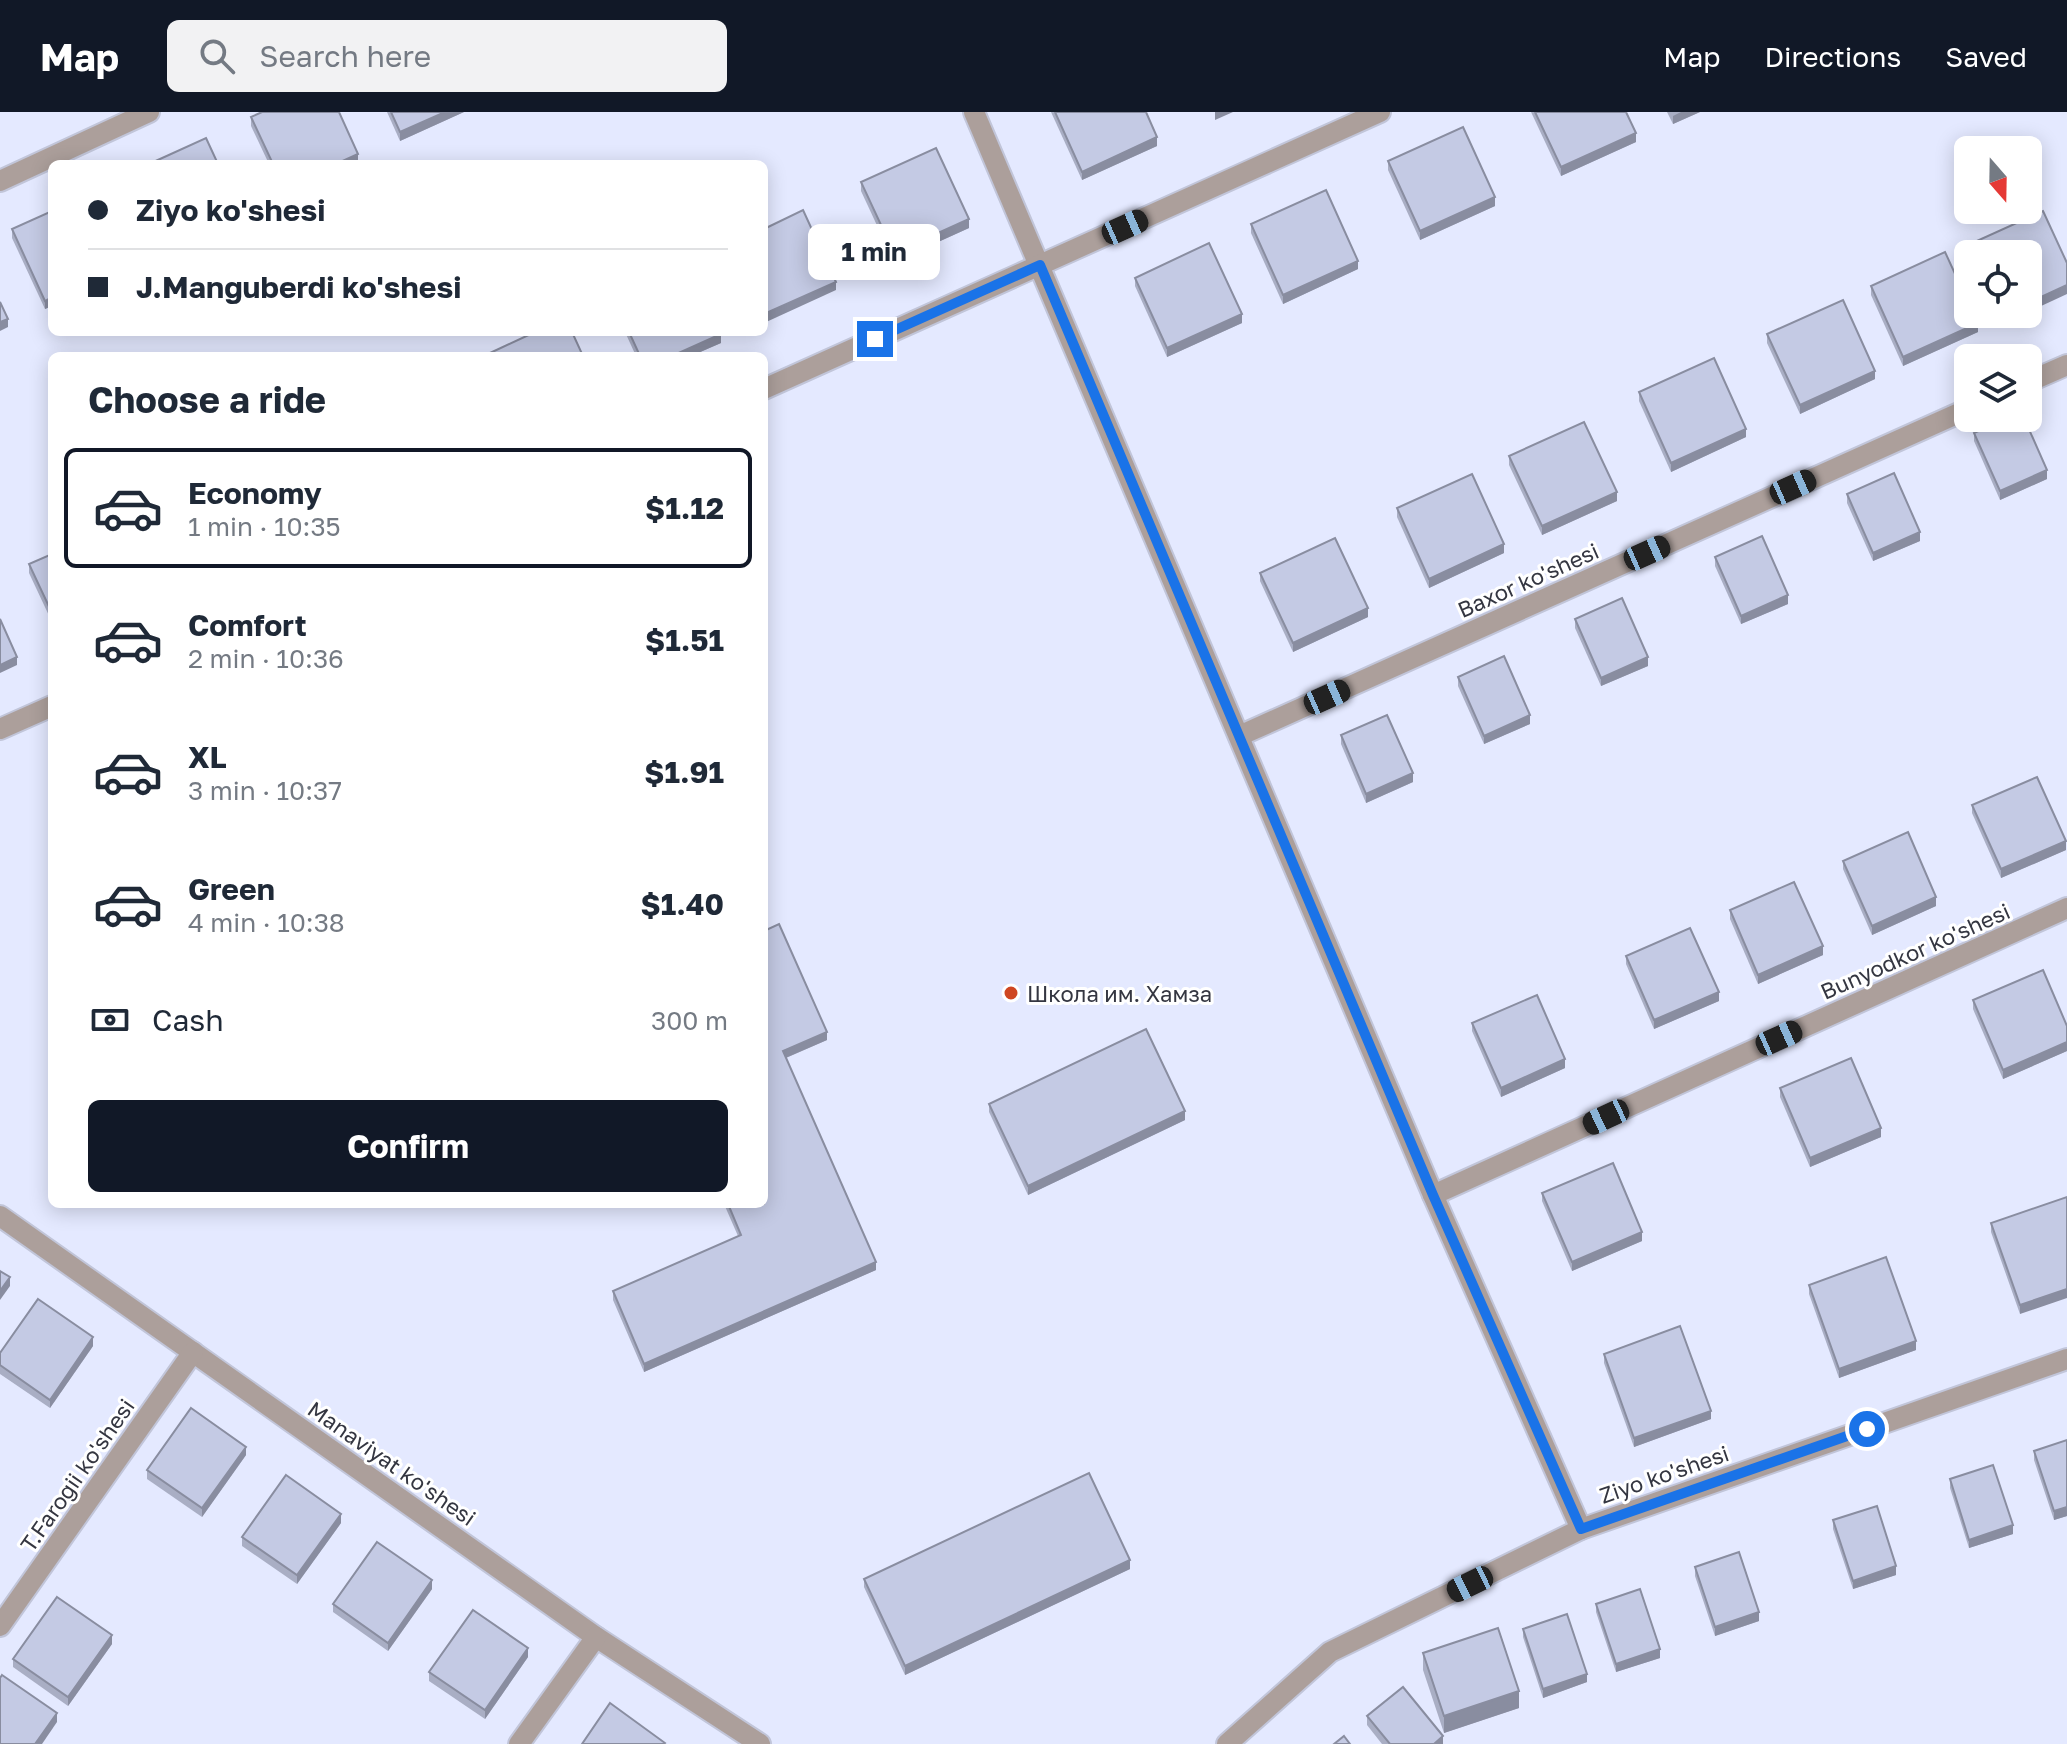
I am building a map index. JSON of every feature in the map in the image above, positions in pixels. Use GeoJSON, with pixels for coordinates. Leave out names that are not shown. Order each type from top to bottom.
{"type":"FeatureCollection","features":[{"type":"Feature","properties":{"kind":"street"},"geometry":{"type":"LineString","coordinates":[[0,181],[149,112]]}},
{"type":"Feature","properties":{"kind":"street"},"geometry":{"type":"LineString","coordinates":[[974,112],[1433,1195],[1581,1529]]}},
{"type":"Feature","properties":{"kind":"street"},"geometry":{"type":"LineString","coordinates":[[768,387],[1380,112]]}},
{"type":"Feature","properties":{"kind":"street"},"geometry":{"type":"LineString","coordinates":[[2042,376],[2067,365]]}},
{"type":"Feature","properties":{"kind":"street","name":"Baxor ko'shesi"},"geometry":{"type":"LineString","coordinates":[[1239,736],[1954,415]]}},
{"type":"Feature","properties":{"kind":"street"},"geometry":{"type":"LineString","coordinates":[[0,729],[48,708]]}},
{"type":"Feature","properties":{"kind":"street","name":"Bunyodkor ko'shesi"},"geometry":{"type":"LineString","coordinates":[[1433,1195],[2067,908]]}},
{"type":"Feature","properties":{"kind":"street","name":"Manaviyat ko'shesi"},"geometry":{"type":"LineString","coordinates":[[0,1216],[596,1637],[760,1744]]}},
{"type":"Feature","properties":{"kind":"street","name":"T.Farogii ko'shesi"},"geometry":{"type":"LineString","coordinates":[[0,1626],[193,1352]]}},
{"type":"Feature","properties":{"kind":"street","name":"Ziyo ko'shesi"},"geometry":{"type":"LineString","coordinates":[[1227,1744],[1330,1652],[1581,1529],[2067,1359]]}},
{"type":"Feature","properties":{"kind":"street"},"geometry":{"type":"LineString","coordinates":[[519,1744],[596,1637]]}},
{"type":"Feature","properties":{"kind":"building"},"geometry":{"type":"Polygon","coordinates":[[[262,112],[339,112],[358,154],[345,160],[271,160],[251,117],[262,112]]]}},
{"type":"Feature","properties":{"kind":"building"},"geometry":{"type":"Polygon","coordinates":[[[391,112],[445,112],[400,132],[391,112]]]}},
{"type":"Feature","properties":{"kind":"building"},"geometry":{"type":"Polygon","coordinates":[[[1055,112],[1146,112],[1157,137],[1082,172],[1055,112]]]}},
{"type":"Feature","properties":{"kind":"building"},"geometry":{"type":"Polygon","coordinates":[[[1535,112],[1626,112],[1636,133],[1561,167],[1535,112]]]}},
{"type":"Feature","properties":{"kind":"building"},"geometry":{"type":"Polygon","coordinates":[[[1463,127],[1495,197],[1420,231],[1388,161],[1463,127]]]}},
{"type":"Feature","properties":{"kind":"building"},"geometry":{"type":"Polygon","coordinates":[[[206,138],[216,160],[158,160],[206,138]]]}},
{"type":"Feature","properties":{"kind":"building"},"geometry":{"type":"Polygon","coordinates":[[[936,148],[969,219],[894,253],[861,182],[936,148]]]}},
{"type":"Feature","properties":{"kind":"building"},"geometry":{"type":"Polygon","coordinates":[[[1326,190],[1358,261],[1283,295],[1251,224],[1326,190]]]}},
{"type":"Feature","properties":{"kind":"building"},"geometry":{"type":"Polygon","coordinates":[[[803,210],[836,282],[768,312],[768,227],[803,210]]]}},
{"type":"Feature","properties":{"kind":"building"},"geometry":{"type":"Polygon","coordinates":[[[2042,211],[2067,263],[2067,285],[2042,297],[2042,240],[1979,240],[2014,224],[2042,224],[2042,211]]]}},
{"type":"Feature","properties":{"kind":"building"},"geometry":{"type":"Polygon","coordinates":[[[48,213],[48,299],[45,301],[12,229],[48,213]]]}},
{"type":"Feature","properties":{"kind":"building"},"geometry":{"type":"Polygon","coordinates":[[[1209,243],[1242,314],[1167,348],[1135,278],[1209,243]]]}},
{"type":"Feature","properties":{"kind":"building"},"geometry":{"type":"Polygon","coordinates":[[[1945,252],[1954,272],[1954,328],[1967,328],[1903,357],[1871,286],[1945,252]]]}},
{"type":"Feature","properties":{"kind":"building"},"geometry":{"type":"Polygon","coordinates":[[[1843,300],[1875,371],[1800,405],[1767,334],[1843,300]]]}},
{"type":"Feature","properties":{"kind":"building"},"geometry":{"type":"Polygon","coordinates":[[[0,302],[8,319],[0,322],[0,302]]]}},
{"type":"Feature","properties":{"kind":"building"},"geometry":{"type":"Polygon","coordinates":[[[526,336],[574,336],[581,352],[492,352],[526,336]]]}},
{"type":"Feature","properties":{"kind":"building"},"geometry":{"type":"Polygon","coordinates":[[[631,336],[717,336],[681,352],[638,352],[631,336]]]}},
{"type":"Feature","properties":{"kind":"building"},"geometry":{"type":"Polygon","coordinates":[[[1714,358],[1746,429],[1671,463],[1639,392],[1714,358]]]}},
{"type":"Feature","properties":{"kind":"building"},"geometry":{"type":"Polygon","coordinates":[[[1584,422],[1617,492],[1542,526],[1509,456],[1584,422]]]}},
{"type":"Feature","properties":{"kind":"building"},"geometry":{"type":"Polygon","coordinates":[[[2030,432],[2047,470],[2000,491],[1974,433],[2030,432]]]}},
{"type":"Feature","properties":{"kind":"building"},"geometry":{"type":"Polygon","coordinates":[[[1894,473],[1920,532],[1873,553],[1847,494],[1894,473]]]}},
{"type":"Feature","properties":{"kind":"building"},"geometry":{"type":"Polygon","coordinates":[[[1472,474],[1504,544],[1429,579],[1397,508],[1472,474]]]}},
{"type":"Feature","properties":{"kind":"building"},"geometry":{"type":"Polygon","coordinates":[[[1762,536],[1788,595],[1741,616],[1715,557],[1762,536]]]}},
{"type":"Feature","properties":{"kind":"building"},"geometry":{"type":"Polygon","coordinates":[[[1335,538],[1368,608],[1293,643],[1260,573],[1335,538]]]}},
{"type":"Feature","properties":{"kind":"building"},"geometry":{"type":"Polygon","coordinates":[[[48,556],[48,604],[29,564],[48,556]]]}},
{"type":"Feature","properties":{"kind":"building"},"geometry":{"type":"Polygon","coordinates":[[[1622,598],[1648,657],[1601,678],[1575,619],[1622,598]]]}},
{"type":"Feature","properties":{"kind":"building"},"geometry":{"type":"Polygon","coordinates":[[[0,619],[17,657],[0,665],[0,619]]]}},
{"type":"Feature","properties":{"kind":"building"},"geometry":{"type":"Polygon","coordinates":[[[1504,656],[1530,715],[1484,736],[1458,677],[1504,656]]]}},
{"type":"Feature","properties":{"kind":"building"},"geometry":{"type":"Polygon","coordinates":[[[1387,715],[1413,773],[1366,794],[1341,735],[1387,715]]]}},
{"type":"Feature","properties":{"kind":"building"},"geometry":{"type":"Polygon","coordinates":[[[2037,777],[2066,841],[2001,869],[1972,805],[2037,777]]]}},
{"type":"Feature","properties":{"kind":"building"},"geometry":{"type":"Polygon","coordinates":[[[1908,832],[1936,897],[1872,926],[1843,861],[1908,832]]]}},
{"type":"Feature","properties":{"kind":"building"},"geometry":{"type":"Polygon","coordinates":[[[1794,882],[1823,946],[1758,975],[1730,910],[1794,882]]]}},
{"type":"Feature","properties":{"kind":"building"},"geometry":{"type":"Polygon","coordinates":[[[779,924],[827,1032],[783,1051],[876,1262],[644,1364],[613,1291],[741,1235],[730,1208],[768,1208],[768,929],[779,924]]]}},
{"type":"Feature","properties":{"kind":"building"},"geometry":{"type":"Polygon","coordinates":[[[1690,928],[1719,992],[1654,1020],[1626,956],[1690,928]]]}},
{"type":"Feature","properties":{"kind":"building"},"geometry":{"type":"Polygon","coordinates":[[[2043,970],[2067,1026],[2067,1042],[2003,1070],[1973,1000],[2043,970]]]}},
{"type":"Feature","properties":{"kind":"building"},"geometry":{"type":"Polygon","coordinates":[[[1537,995],[1565,1059],[1501,1088],[1472,1023],[1537,995]]]}},
{"type":"Feature","properties":{"kind":"building"},"geometry":{"type":"Polygon","coordinates":[[[1146,1029],[1185,1111],[1028,1186],[989,1104],[1146,1029]]]}},
{"type":"Feature","properties":{"kind":"building"},"geometry":{"type":"Polygon","coordinates":[[[1851,1058],[1881,1128],[1810,1158],[1780,1088],[1851,1058]]]}},
{"type":"Feature","properties":{"kind":"building"},"geometry":{"type":"Polygon","coordinates":[[[1613,1163],[1642,1232],[1572,1262],[1542,1193],[1613,1163]]]}},
{"type":"Feature","properties":{"kind":"building"},"geometry":{"type":"Polygon","coordinates":[[[2067,1197],[2067,1289],[2020,1305],[1991,1223],[2067,1197]]]}},
{"type":"Feature","properties":{"kind":"building"},"geometry":{"type":"Polygon","coordinates":[[[1886,1257],[1916,1341],[1839,1369],[1809,1285],[1886,1257]]]}},
{"type":"Feature","properties":{"kind":"building"},"geometry":{"type":"Polygon","coordinates":[[[0,1271],[10,1277],[0,1291],[0,1271]]]}},
{"type":"Feature","properties":{"kind":"building"},"geometry":{"type":"Polygon","coordinates":[[[38,1299],[93,1337],[50,1400],[0,1365],[0,1353],[38,1299]]]}},
{"type":"Feature","properties":{"kind":"building"},"geometry":{"type":"Polygon","coordinates":[[[1680,1326],[1711,1411],[1634,1438],[1604,1354],[1680,1326]]]}},
{"type":"Feature","properties":{"kind":"building"},"geometry":{"type":"Polygon","coordinates":[[[191,1408],[246,1447],[202,1508],[147,1470],[191,1408]]]}},
{"type":"Feature","properties":{"kind":"building"},"geometry":{"type":"Polygon","coordinates":[[[2067,1440],[2067,1507],[2054,1511],[2034,1451],[2067,1440]]]}},
{"type":"Feature","properties":{"kind":"building"},"geometry":{"type":"Polygon","coordinates":[[[1993,1465],[2013,1525],[1969,1540],[1950,1479],[1993,1465]]]}},
{"type":"Feature","properties":{"kind":"building"},"geometry":{"type":"Polygon","coordinates":[[[1089,1473],[1130,1560],[905,1666],[864,1579],[1089,1473]]]}},
{"type":"Feature","properties":{"kind":"building"},"geometry":{"type":"Polygon","coordinates":[[[286,1475],[341,1514],[297,1575],[242,1537],[286,1475]]]}},
{"type":"Feature","properties":{"kind":"building"},"geometry":{"type":"Polygon","coordinates":[[[1877,1506],[1896,1566],[1853,1581],[1833,1520],[1877,1506]]]}},
{"type":"Feature","properties":{"kind":"building"},"geometry":{"type":"Polygon","coordinates":[[[377,1542],[432,1580],[388,1643],[333,1604],[377,1542]]]}},
{"type":"Feature","properties":{"kind":"building"},"geometry":{"type":"Polygon","coordinates":[[[1739,1552],[1759,1612],[1715,1627],[1695,1567],[1739,1552]]]}},
{"type":"Feature","properties":{"kind":"building"},"geometry":{"type":"Polygon","coordinates":[[[1640,1589],[1660,1649],[1616,1664],[1596,1604],[1640,1589]]]}},
{"type":"Feature","properties":{"kind":"building"},"geometry":{"type":"Polygon","coordinates":[[[57,1597],[112,1635],[68,1697],[13,1659],[57,1597]]]}},
{"type":"Feature","properties":{"kind":"building"},"geometry":{"type":"Polygon","coordinates":[[[473,1610],[528,1648],[485,1710],[429,1672],[473,1610]]]}},
{"type":"Feature","properties":{"kind":"building"},"geometry":{"type":"Polygon","coordinates":[[[1567,1614],[1587,1674],[1543,1689],[1523,1629],[1567,1614]]]}},
{"type":"Feature","properties":{"kind":"building"},"geometry":{"type":"Polygon","coordinates":[[[1498,1628],[1519,1691],[1444,1716],[1423,1653],[1498,1628]]]}},
{"type":"Feature","properties":{"kind":"building"},"geometry":{"type":"Polygon","coordinates":[[[2,1675],[57,1713],[35,1744],[0,1744],[2,1675]]]}},
{"type":"Feature","properties":{"kind":"building"},"geometry":{"type":"Polygon","coordinates":[[[1403,1687],[1443,1736],[1434,1744],[1390,1744],[1367,1716],[1403,1687]]]}},
{"type":"Feature","properties":{"kind":"building"},"geometry":{"type":"Polygon","coordinates":[[[610,1703],[665,1743],[582,1744],[610,1703]]]}},
{"type":"Feature","properties":{"kind":"building"},"geometry":{"type":"Polygon","coordinates":[[[1344,1736],[1350,1744],[1334,1744],[1344,1736]]]}},
{"type":"Feature","properties":{"kind":"place","name":"Школа им. Хамза"},"geometry":{"type":"Point","coordinates":[1011,993]}},
{"type":"Feature","properties":{"kind":"route"},"geometry":{"type":"LineString","coordinates":[[875,339],[1040,265],[1433,1195],[1581,1529],[1867,1429]]}}]}
